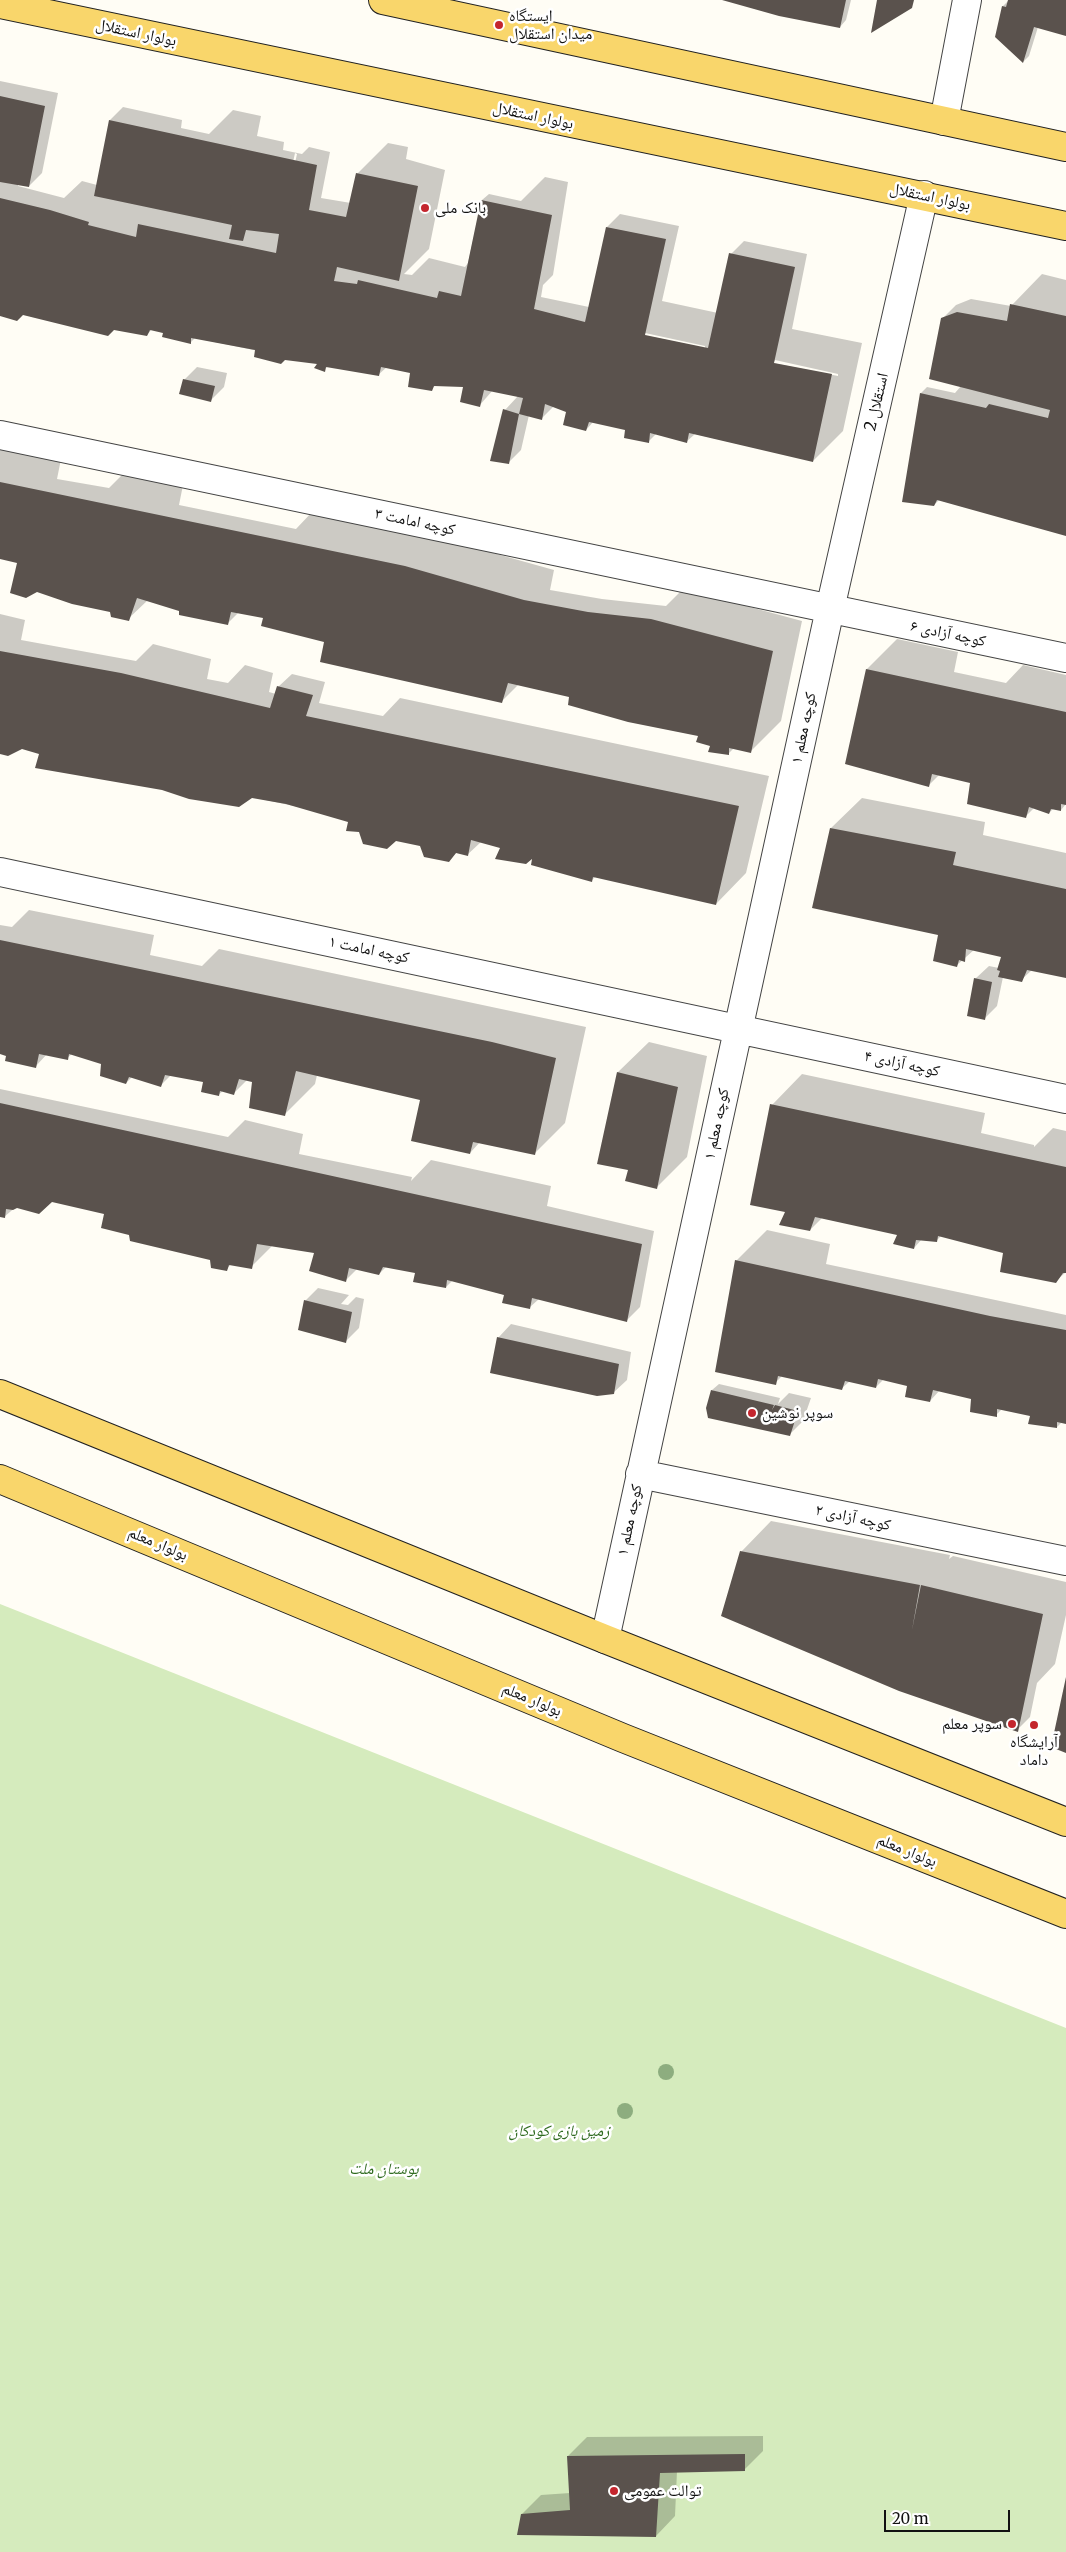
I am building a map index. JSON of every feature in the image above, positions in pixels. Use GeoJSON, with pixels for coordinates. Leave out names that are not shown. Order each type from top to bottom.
{"type":"FeatureCollection","features":[{"type":"Feature","properties":{"kind":"main road"},"geometry":{"type":"LineString","coordinates":[[383,0],[1066,147]]}},
{"type":"Feature","properties":{"kind":"main road","name":"بولوار استقلال"},"geometry":{"type":"LineString","coordinates":[[0,4],[1066,226]]}},
{"type":"Feature","properties":{"kind":"main road"},"geometry":{"type":"LineString","coordinates":[[0,1394],[605,1639],[1066,1822]]}},
{"type":"Feature","properties":{"kind":"main road","name":"بولوار معلم"},"geometry":{"type":"LineString","coordinates":[[0,1479],[623,1738],[1066,1914]]}},
{"type":"Feature","properties":{"kind":"street"},"geometry":{"type":"LineString","coordinates":[[944,121],[967,0]]}},
{"type":"Feature","properties":{"kind":"street","name":"استقلال 2"},"geometry":{"type":"LineString","coordinates":[[830,609],[924,195]]}},
{"type":"Feature","properties":{"kind":"street","name":"کوچه امامت ۳"},"geometry":{"type":"LineString","coordinates":[[0,435],[830,609]]}},
{"type":"Feature","properties":{"kind":"street","name":"کوچه آزادی ۶"},"geometry":{"type":"LineString","coordinates":[[830,609],[1066,658]]}},
{"type":"Feature","properties":{"kind":"street","name":"کوچه معلم ۱"},"geometry":{"type":"LineString","coordinates":[[605,1639],[830,609]]}},
{"type":"Feature","properties":{"kind":"street","name":"کوچه امامت ۱"},"geometry":{"type":"LineString","coordinates":[[0,872],[738,1029]]}},
{"type":"Feature","properties":{"kind":"street","name":"کوچه آزادی ۴"},"geometry":{"type":"LineString","coordinates":[[738,1029],[1066,1099]]}},
{"type":"Feature","properties":{"kind":"street","name":"کوچه آزادی ۲"},"geometry":{"type":"LineString","coordinates":[[640,1474],[1066,1561]]}},
{"type":"Feature","properties":{"kind":"green space","name":"بوستان ملت"},"geometry":{"type":"Polygon","coordinates":[[[0,1604],[1066,2028],[1066,2552],[0,2552],[0,1604]]]}},
{"type":"Feature","properties":{"kind":"building"},"geometry":{"type":"Polygon","coordinates":[[[722,0],[846,0],[840,28],[779,16],[722,0]]]}},
{"type":"Feature","properties":{"kind":"building"},"geometry":{"type":"Polygon","coordinates":[[[877,0],[914,0],[912,8],[871,33],[877,0]]]}},
{"type":"Feature","properties":{"kind":"building"},"geometry":{"type":"Polygon","coordinates":[[[1008,0],[1066,0],[1066,36],[1034,27],[1023,63],[995,37],[1002,6],[1006,7],[1008,0]]]}},
{"type":"Feature","properties":{"kind":"building"},"geometry":{"type":"Polygon","coordinates":[[[0,96],[45,106],[29,187],[0,182],[0,96]]]}},
{"type":"Feature","properties":{"kind":"building"},"geometry":{"type":"Polygon","coordinates":[[[109,120],[317,165],[309,210],[346,217],[356,173],[418,186],[399,281],[337,267],[334,281],[357,284],[358,280],[437,298],[439,291],[461,296],[481,200],[552,215],[534,309],[585,322],[606,227],[666,239],[645,335],[708,348],[729,253],[795,267],[774,363],[832,374],[813,462],[689,433],[687,443],[650,433],[649,443],[624,438],[625,430],[589,422],[586,431],[563,425],[566,412],[545,404],[542,420],[519,414],[523,398],[484,390],[480,407],[460,402],[463,387],[434,386],[432,391],[408,387],[410,373],[381,367],[379,376],[326,367],[325,372],[314,368],[317,364],[285,360],[281,364],[254,357],[255,350],[191,338],[191,344],[162,337],[163,333],[150,330],[147,336],[114,330],[108,336],[23,315],[17,321],[0,316],[0,198],[50,210],[89,222],[88,225],[136,237],[138,224],[276,253],[279,234],[246,230],[243,241],[229,239],[232,225],[94,196],[109,120]]]}},
{"type":"Feature","properties":{"kind":"building"},"geometry":{"type":"Polygon","coordinates":[[[1010,304],[1066,316],[1066,536],[937,500],[934,506],[902,502],[920,393],[986,408],[989,404],[1048,418],[1050,410],[929,379],[941,318],[957,312],[1007,321],[1010,304]]]}},
{"type":"Feature","properties":{"kind":"building"},"geometry":{"type":"Polygon","coordinates":[[[183,379],[215,386],[211,402],[179,394],[183,379]]]}},
{"type":"Feature","properties":{"kind":"building"},"geometry":{"type":"Polygon","coordinates":[[[503,409],[519,414],[509,464],[490,461],[503,409]]]}},
{"type":"Feature","properties":{"kind":"building"},"geometry":{"type":"Polygon","coordinates":[[[0,482],[405,566],[524,600],[588,612],[651,619],[773,651],[751,753],[729,748],[729,755],[708,752],[710,746],[696,742],[698,736],[628,722],[568,705],[569,697],[508,683],[502,703],[320,662],[324,642],[261,626],[263,618],[231,612],[228,625],[179,615],[179,611],[137,598],[129,621],[111,617],[110,612],[72,604],[37,592],[26,598],[10,593],[17,563],[0,559],[0,482]]]}},
{"type":"Feature","properties":{"kind":"building"},"geometry":{"type":"Polygon","coordinates":[[[0,651],[121,673],[270,708],[277,686],[313,695],[306,716],[739,806],[716,905],[593,877],[592,882],[531,865],[532,859],[526,864],[495,859],[500,848],[471,840],[468,856],[456,853],[449,862],[424,857],[420,846],[396,841],[387,849],[363,844],[359,832],[346,831],[348,822],[286,804],[252,798],[239,807],[189,799],[162,790],[35,768],[39,754],[22,749],[8,756],[0,754],[0,651]]]}},
{"type":"Feature","properties":{"kind":"building"},"geometry":{"type":"Polygon","coordinates":[[[866,669],[1066,712],[1066,805],[1061,804],[1061,811],[1051,809],[1049,814],[1029,807],[1026,818],[967,804],[970,783],[932,774],[929,787],[845,764],[866,669]]]}},
{"type":"Feature","properties":{"kind":"building"},"geometry":{"type":"Polygon","coordinates":[[[830,828],[956,852],[953,865],[1066,889],[1066,978],[1027,970],[1022,982],[998,977],[1000,971],[997,970],[1001,957],[966,949],[965,962],[959,960],[957,967],[933,961],[938,935],[812,908],[830,828]]]}},
{"type":"Feature","properties":{"kind":"building"},"geometry":{"type":"Polygon","coordinates":[[[0,940],[492,1042],[556,1058],[535,1155],[473,1142],[470,1154],[411,1141],[420,1100],[296,1071],[285,1116],[249,1108],[252,1082],[239,1079],[234,1095],[220,1091],[219,1096],[201,1092],[203,1082],[165,1075],[161,1087],[129,1077],[126,1084],[100,1076],[101,1064],[69,1054],[68,1060],[39,1054],[36,1068],[5,1061],[6,1056],[0,1054],[0,940]]]}},
{"type":"Feature","properties":{"kind":"building"},"geometry":{"type":"Polygon","coordinates":[[[974,978],[992,982],[985,1020],[967,1016],[974,978]]]}},
{"type":"Feature","properties":{"kind":"building"},"geometry":{"type":"Polygon","coordinates":[[[617,1072],[678,1087],[657,1189],[625,1181],[628,1170],[597,1164],[617,1072]]]}},
{"type":"Feature","properties":{"kind":"building"},"geometry":{"type":"Polygon","coordinates":[[[0,1103],[642,1244],[627,1322],[532,1298],[530,1309],[502,1303],[504,1295],[447,1280],[446,1288],[413,1282],[415,1273],[383,1267],[379,1275],[349,1268],[346,1282],[309,1271],[314,1253],[257,1244],[252,1269],[229,1265],[227,1271],[211,1268],[210,1260],[130,1241],[129,1235],[101,1228],[104,1214],[52,1202],[39,1214],[17,1208],[13,1210],[6,1209],[5,1218],[0,1217],[0,1103]]]}},
{"type":"Feature","properties":{"kind":"building"},"geometry":{"type":"Polygon","coordinates":[[[770,1104],[1066,1167],[1066,1273],[1063,1273],[1056,1283],[1000,1272],[1003,1253],[938,1236],[937,1242],[916,1240],[914,1249],[893,1244],[897,1235],[815,1217],[810,1231],[779,1225],[785,1212],[750,1205],[770,1104]]]}},
{"type":"Feature","properties":{"kind":"building"},"geometry":{"type":"Polygon","coordinates":[[[735,1260],[990,1316],[1066,1330],[1066,1424],[1057,1422],[1057,1428],[1028,1424],[1030,1416],[997,1409],[997,1417],[970,1412],[971,1399],[933,1390],[930,1402],[905,1397],[907,1386],[878,1379],[876,1388],[845,1381],[842,1390],[778,1376],[776,1385],[715,1372],[735,1260]]]}},
{"type":"Feature","properties":{"kind":"building"},"geometry":{"type":"Polygon","coordinates":[[[304,1300],[352,1312],[346,1343],[298,1330],[304,1300]]]}},
{"type":"Feature","properties":{"kind":"building"},"geometry":{"type":"Polygon","coordinates":[[[497,1337],[619,1364],[614,1394],[597,1396],[490,1373],[497,1337]]]}},
{"type":"Feature","properties":{"kind":"building"},"geometry":{"type":"Polygon","coordinates":[[[711,1390],[774,1405],[772,1410],[775,1405],[798,1411],[790,1436],[708,1418],[706,1408],[711,1390]]]}},
{"type":"Feature","properties":{"kind":"building"},"geometry":{"type":"Polygon","coordinates":[[[740,1551],[920,1585],[912,1630],[921,1585],[1043,1614],[1018,1732],[899,1691],[721,1616],[740,1551]]]}},
{"type":"Feature","properties":{"kind":"building"},"geometry":{"type":"Polygon","coordinates":[[[1066,1677],[1066,1753],[1051,1747],[1066,1677]]]}},
{"type":"Feature","properties":{"kind":"building","name":"توالت عمومی"},"geometry":{"type":"Polygon","coordinates":[[[745,2454],[745,2471],[660,2473],[656,2537],[517,2535],[521,2514],[570,2510],[567,2456],[745,2454]]]}},
{"type":"Feature","properties":{"kind":"place","name":"ایستگاه میدان استقلال"},"geometry":{"type":"Point","coordinates":[499,25]}},
{"type":"Feature","properties":{"kind":"place","name":"بانک ملی"},"geometry":{"type":"Point","coordinates":[425,208]}},
{"type":"Feature","properties":{"kind":"place","name":"سوپر نوشین"},"geometry":{"type":"Point","coordinates":[752,1413]}},
{"type":"Feature","properties":{"kind":"place","name":"سوپر معلم"},"geometry":{"type":"Point","coordinates":[1012,1724]}},
{"type":"Feature","properties":{"kind":"place","name":"آرایشگاه داماد"},"geometry":{"type":"Point","coordinates":[1034,1725]}},
{"type":"Feature","properties":{"kind":"place","name":"توالت عمومی"},"geometry":{"type":"Point","coordinates":[614,2491]}},
{"type":"Feature","properties":{"kind":"park label","name":"زمین بازی کودکان"},"geometry":{"type":"Point","coordinates":[559,2131]}}]}
